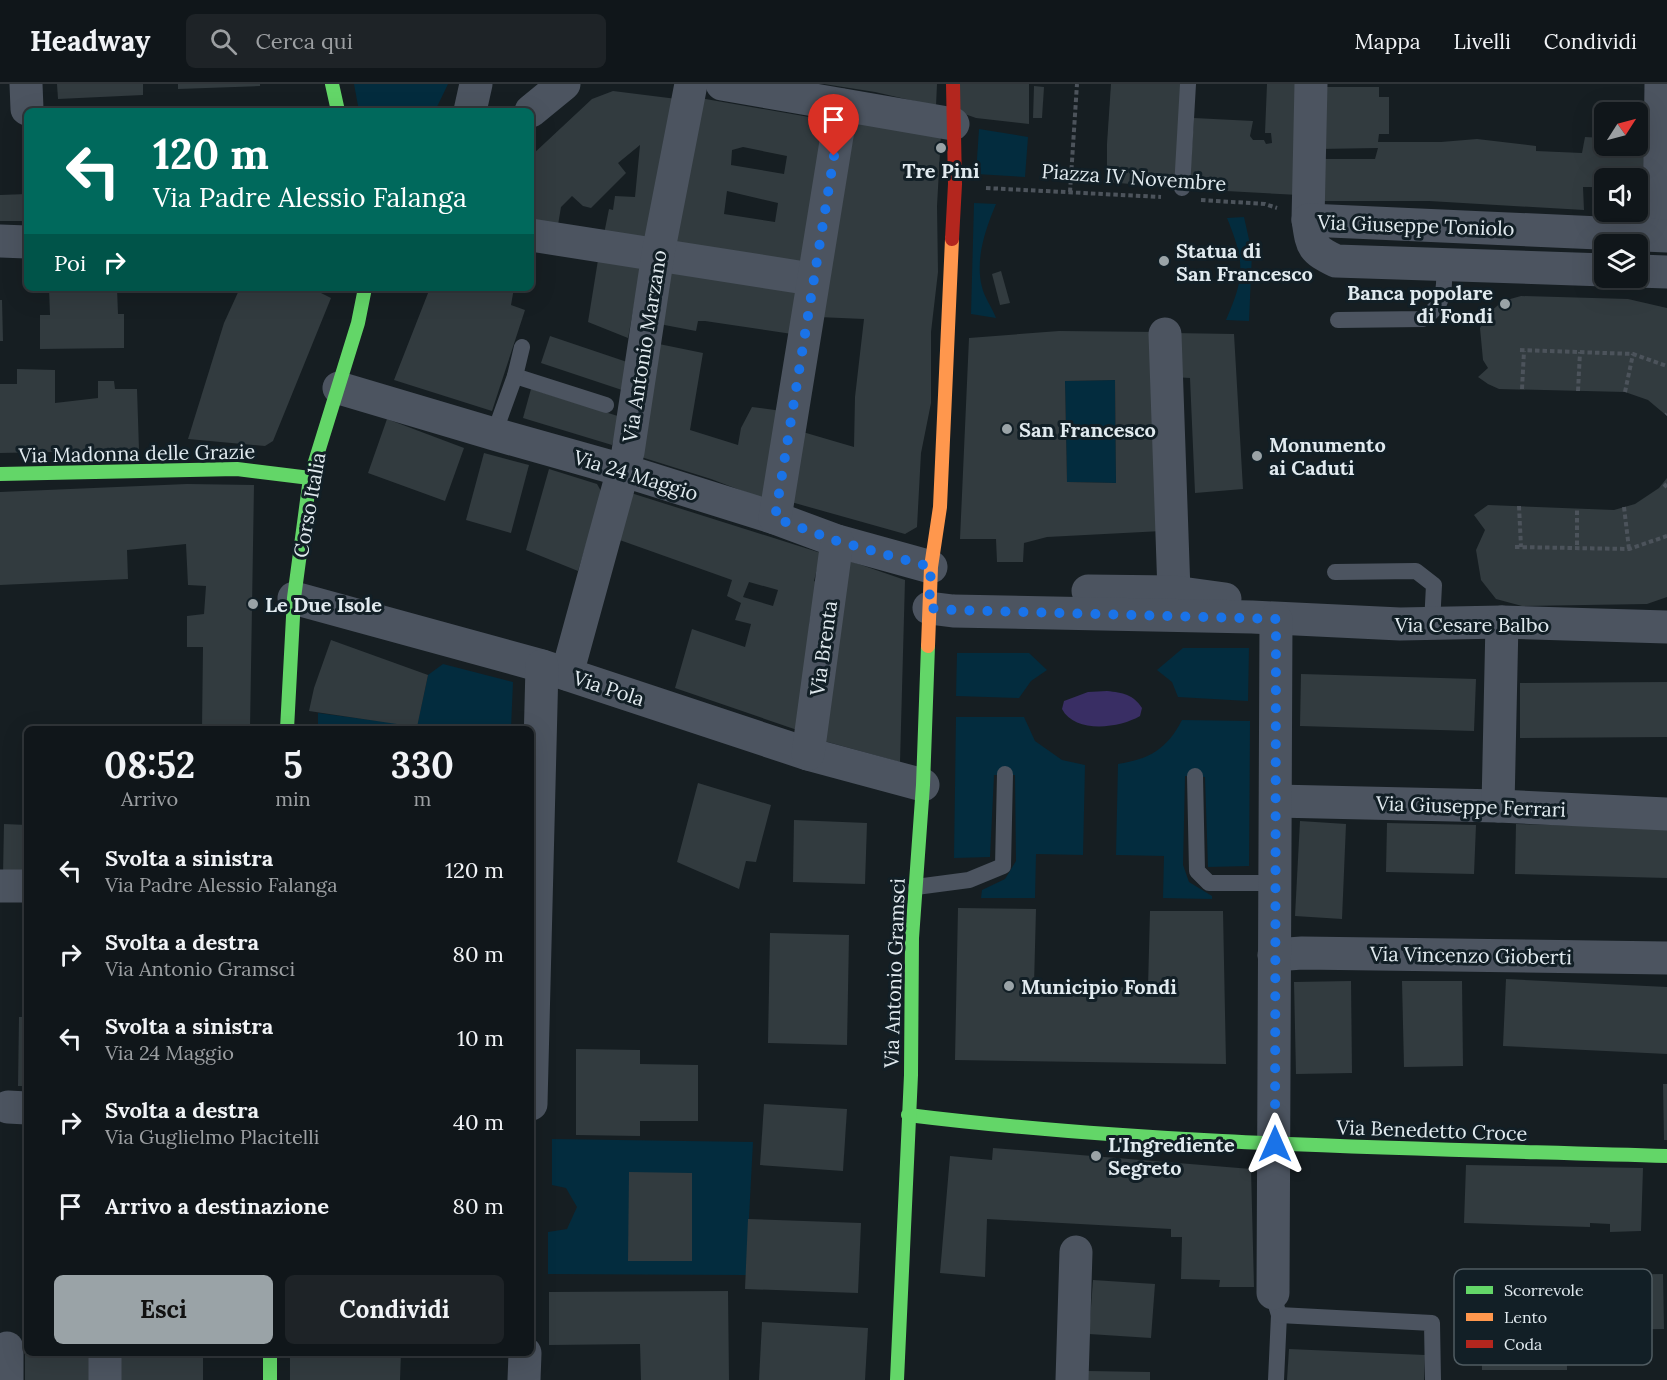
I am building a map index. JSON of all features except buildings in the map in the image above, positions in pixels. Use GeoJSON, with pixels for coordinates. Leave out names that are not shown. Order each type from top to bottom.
{"type":"FeatureCollection","features":[{"type":"Feature","properties":{"kind":"street"},"geometry":{"type":"LineString","coordinates":[[332,84],[337,108]]}},
{"type":"Feature","properties":{"kind":"street"},"geometry":{"type":"LineString","coordinates":[[471,108],[476,84]]}},
{"type":"Feature","properties":{"kind":"street"},"geometry":{"type":"LineString","coordinates":[[534,109],[564,84]]}},
{"type":"Feature","properties":{"kind":"street","name":"Via Antonio Marzano"},"geometry":{"type":"LineString","coordinates":[[534,1050],[555,670],[628,452],[658,254],[691,84]]}},
{"type":"Feature","properties":{"kind":"street"},"geometry":{"type":"LineString","coordinates":[[722,84],[953,124]]}},
{"type":"Feature","properties":{"kind":"street"},"geometry":{"type":"LineString","coordinates":[[953,84],[955,184]]}},
{"type":"Feature","properties":{"kind":"street"},"geometry":{"type":"LineString","coordinates":[[1308,220],[1311,84]]}},
{"type":"Feature","properties":{"kind":"street"},"geometry":{"type":"LineString","coordinates":[[1661,84],[1663,235]]}},
{"type":"Feature","properties":{"kind":"street"},"geometry":{"type":"LineString","coordinates":[[775,518],[842,105]]}},
{"type":"Feature","properties":{"kind":"street","name":"Via Antonio Gramsci"},"geometry":{"type":"LineString","coordinates":[[897,1380],[911,1075],[912,938],[923,784],[942,599],[931,567],[940,507],[955,184]]}},
{"type":"Feature","properties":{"kind":"street","name":"Via Giuseppe Toniolo"},"geometry":{"type":"LineString","coordinates":[[1594,270],[1336,261],[1317,252],[1311,240],[1308,220],[1663,235]]}},
{"type":"Feature","properties":{"kind":"street"},"geometry":{"type":"LineString","coordinates":[[534,235],[805,278],[812,281]]}},
{"type":"Feature","properties":{"kind":"street"},"geometry":{"type":"LineString","coordinates":[[0,241],[24,242]]}},
{"type":"Feature","properties":{"kind":"street"},"geometry":{"type":"LineString","coordinates":[[1648,271],[1667,272]]}},
{"type":"Feature","properties":{"kind":"street","name":"Corso Italia"},"geometry":{"type":"LineString","coordinates":[[287,726],[294,598],[310,478],[358,323],[364,291]]}},
{"type":"Feature","properties":{"kind":"street"},"geometry":{"type":"LineString","coordinates":[[1165,334],[1174,592]]}},
{"type":"Feature","properties":{"kind":"street","name":"Via 24 Maggio"},"geometry":{"type":"LineString","coordinates":[[339,388],[494,435],[622,470],[775,518],[837,541],[931,567]]}},
{"type":"Feature","properties":{"kind":"street","name":"Via Madonna delle Grazie"},"geometry":{"type":"LineString","coordinates":[[0,474],[237,469],[310,478]]}},
{"type":"Feature","properties":{"kind":"street","name":"Via Brenta"},"geometry":{"type":"LineString","coordinates":[[808,754],[837,541]]}},
{"type":"Feature","properties":{"kind":"street"},"geometry":{"type":"LineString","coordinates":[[942,599],[1174,592],[1248,602]]}},
{"type":"Feature","properties":{"kind":"street","name":"Via Pola"},"geometry":{"type":"LineString","coordinates":[[294,598],[555,670],[808,754],[923,784]]}},
{"type":"Feature","properties":{"kind":"street","name":"Via Cesare Balbo"},"geometry":{"type":"LineString","coordinates":[[942,599],[953,610],[1432,624],[1502,622],[1667,627]]}},
{"type":"Feature","properties":{"kind":"street"},"geometry":{"type":"LineString","coordinates":[[1276,619],[1274,955],[1276,1304]]}},
{"type":"Feature","properties":{"kind":"street"},"geometry":{"type":"LineString","coordinates":[[1498,806],[1502,622]]}},
{"type":"Feature","properties":{"kind":"street","name":"Via Giuseppe Ferrari"},"geometry":{"type":"LineString","coordinates":[[1276,801],[1498,806],[1667,814]]}},
{"type":"Feature","properties":{"kind":"street"},"geometry":{"type":"LineString","coordinates":[[0,886],[24,886]]}},
{"type":"Feature","properties":{"kind":"street","name":"Via Vincenzo Gioberti"},"geometry":{"type":"LineString","coordinates":[[1274,955],[1302,953],[1667,958]]}},
{"type":"Feature","properties":{"kind":"street","name":"Via Benedetto Croce"},"geometry":{"type":"LineString","coordinates":[[908,1115],[1006,1126],[1275,1144],[1667,1156]]}},
{"type":"Feature","properties":{"kind":"street"},"geometry":{"type":"LineString","coordinates":[[1072,1380],[1076,1252]]}},
{"type":"Feature","properties":{"kind":"street"},"geometry":{"type":"LineString","coordinates":[[6,1380],[7,1348]]}},
{"type":"Feature","properties":{"kind":"street"},"geometry":{"type":"LineString","coordinates":[[270,1356],[270,1380]]}},
{"type":"Feature","properties":{"kind":"street"},"geometry":{"type":"LineString","coordinates":[[524,1380],[525,1356]]}},
{"type":"Feature","properties":{"kind":"lane"},"geometry":{"type":"LineString","coordinates":[[1182,189],[1188,84]]}},
{"type":"Feature","properties":{"kind":"lane"},"geometry":{"type":"LineString","coordinates":[[1338,320],[1423,319],[1434,311],[1445,290],[1444,266]]}},
{"type":"Feature","properties":{"kind":"lane"},"geometry":{"type":"LineString","coordinates":[[494,435],[515,376],[522,347]]}},
{"type":"Feature","properties":{"kind":"lane"},"geometry":{"type":"LineString","coordinates":[[515,376],[606,405]]}},
{"type":"Feature","properties":{"kind":"lane"},"geometry":{"type":"LineString","coordinates":[[1335,572],[1416,571],[1434,585],[1432,624]]}},
{"type":"Feature","properties":{"kind":"lane"},"geometry":{"type":"LineString","coordinates":[[916,887],[969,880],[1003,866],[1005,774]]}},
{"type":"Feature","properties":{"kind":"lane"},"geometry":{"type":"LineString","coordinates":[[1196,777],[1197,871],[1209,883],[1275,883]]}},
{"type":"Feature","properties":{"kind":"lane"},"geometry":{"type":"LineString","coordinates":[[1276,1380],[1276,1304],[1432,1323],[1433,1380]]}},
{"type":"Feature","properties":{"kind":"path"},"geometry":{"type":"LineString","coordinates":[[1070,192],[1077,84]]}},
{"type":"Feature","properties":{"kind":"path","name":"Piazza IV Novembre"},"geometry":{"type":"LineString","coordinates":[[955,184],[1162,198]]}},
{"type":"Feature","properties":{"kind":"path","name":"Piazza IV Novembre"},"geometry":{"type":"LineString","coordinates":[[1196,200],[1265,204],[1308,220]]}},
{"type":"Feature","properties":{"kind":"path"},"geometry":{"type":"LineString","coordinates":[[1522,389],[1522,351],[1633,354],[1667,366]]}},
{"type":"Feature","properties":{"kind":"path"},"geometry":{"type":"LineString","coordinates":[[1578,391],[1580,352]]}},
{"type":"Feature","properties":{"kind":"path"},"geometry":{"type":"LineString","coordinates":[[1625,392],[1633,354]]}},
{"type":"Feature","properties":{"kind":"path"},"geometry":{"type":"LineString","coordinates":[[1519,506],[1521,547]]}},
{"type":"Feature","properties":{"kind":"path"},"geometry":{"type":"LineString","coordinates":[[1624,507],[1629,549]]}},
{"type":"Feature","properties":{"kind":"path"},"geometry":{"type":"LineString","coordinates":[[1577,545],[1578,508]]}},
{"type":"Feature","properties":{"kind":"path"},"geometry":{"type":"LineString","coordinates":[[1515,547],[1629,549],[1667,536]]}},
{"type":"Feature","properties":{"kind":"shaded area"},"geometry":{"type":"Polygon","coordinates":[[[354,84],[448,84],[436,108],[358,108],[354,84]]]}},
{"type":"Feature","properties":{"kind":"shaded area"},"geometry":{"type":"Polygon","coordinates":[[[979,129],[1028,137],[1025,177],[976,174],[979,129]]]}},
{"type":"Feature","properties":{"kind":"shaded area"},"geometry":{"type":"Polygon","coordinates":[[[974,203],[996,204],[980,256],[980,277],[983,291],[996,318],[971,314],[974,203]]]}},
{"type":"Feature","properties":{"kind":"shaded area"},"geometry":{"type":"Polygon","coordinates":[[[1244,217],[1252,253],[1249,321],[1226,320],[1237,292],[1240,269],[1237,246],[1227,218],[1244,217]]]}},
{"type":"Feature","properties":{"kind":"shaded area"},"geometry":{"type":"Polygon","coordinates":[[[1115,380],[1116,483],[1067,482],[1065,381],[1115,380]]]}},
{"type":"Feature","properties":{"kind":"shaded area"},"geometry":{"type":"Polygon","coordinates":[[[1183,648],[1249,648],[1248,701],[1178,697],[1172,682],[1157,670],[1183,648]]]}},
{"type":"Feature","properties":{"kind":"shaded area"},"geometry":{"type":"Polygon","coordinates":[[[957,653],[1029,653],[1047,670],[1031,681],[1019,698],[956,696],[957,653]]]}},
{"type":"Feature","properties":{"kind":"shaded area"},"geometry":{"type":"Polygon","coordinates":[[[443,664],[513,682],[511,726],[417,726],[428,675],[443,664]]]}},
{"type":"Feature","properties":{"kind":"shaded area"},"geometry":{"type":"Polygon","coordinates":[[[1107,691],[1123,694],[1135,700],[1142,708],[1140,716],[1110,726],[1098,726],[1077,722],[1068,717],[1062,709],[1064,701],[1088,692],[1107,691]]]}},
{"type":"Feature","properties":{"kind":"shaded area"},"geometry":{"type":"Polygon","coordinates":[[[318,713],[417,726],[318,726],[318,713]]]}},
{"type":"Feature","properties":{"kind":"shaded area"},"geometry":{"type":"Polygon","coordinates":[[[956,717],[1024,717],[1035,741],[1062,760],[1085,765],[1083,855],[1036,854],[1035,898],[981,898],[982,890],[1005,879],[1016,861],[1015,775],[994,775],[990,857],[954,858],[956,717]]]}},
{"type":"Feature","properties":{"kind":"shaded area"},"geometry":{"type":"Polygon","coordinates":[[[1182,720],[1250,721],[1249,866],[1208,867],[1205,777],[1185,776],[1183,865],[1189,882],[1212,896],[1212,899],[1163,898],[1164,856],[1116,855],[1118,764],[1148,756],[1156,751],[1170,738],[1182,720]]]}},
{"type":"Feature","properties":{"kind":"shaded area"},"geometry":{"type":"Polygon","coordinates":[[[552,1139],[753,1142],[746,1275],[548,1274],[548,1232],[567,1229],[577,1207],[566,1188],[552,1185],[552,1139]]]}},
{"type":"Feature","properties":{"kind":"traffic: fast"},"geometry":{"type":"LineString","coordinates":[[332,84],[337,108]]}},
{"type":"Feature","properties":{"kind":"traffic: fast"},"geometry":{"type":"LineString","coordinates":[[287,726],[294,598],[310,478],[358,323],[364,291]]}},
{"type":"Feature","properties":{"kind":"traffic: fast"},"geometry":{"type":"LineString","coordinates":[[0,474],[237,469],[310,478]]}},
{"type":"Feature","properties":{"kind":"traffic: fast"},"geometry":{"type":"LineString","coordinates":[[897,1380],[911,1075],[912,938],[923,785],[928,646]]}},
{"type":"Feature","properties":{"kind":"traffic: fast"},"geometry":{"type":"LineString","coordinates":[[908,1115],[1097,1133],[1192,1139],[1382,1148],[1667,1156]]}},
{"type":"Feature","properties":{"kind":"traffic: fast"},"geometry":{"type":"LineString","coordinates":[[270,1356],[270,1380]]}},
{"type":"Feature","properties":{"kind":"traffic: slow"},"geometry":{"type":"LineString","coordinates":[[928,646],[931,567],[940,507],[952,239]]}},
{"type":"Feature","properties":{"kind":"traffic: jam"},"geometry":{"type":"LineString","coordinates":[[952,239],[955,184],[953,84]]}},
{"type":"Feature","properties":{"kind":"place","name":"Tre Pini"},"geometry":{"type":"Point","coordinates":[941,148]}},
{"type":"Feature","properties":{"kind":"place","name":"Statua di San Francesco"},"geometry":{"type":"Point","coordinates":[1164,261]}},
{"type":"Feature","properties":{"kind":"place","name":"Banca popolare di Fondi"},"geometry":{"type":"Point","coordinates":[1505,304]}},
{"type":"Feature","properties":{"kind":"place","name":"San Francesco"},"geometry":{"type":"Point","coordinates":[1007,429]}},
{"type":"Feature","properties":{"kind":"place","name":"Monumento ai Caduti"},"geometry":{"type":"Point","coordinates":[1257,456]}},
{"type":"Feature","properties":{"kind":"place","name":"Le Due Isole"},"geometry":{"type":"Point","coordinates":[253,604]}},
{"type":"Feature","properties":{"kind":"place","name":"Municipio Fondi"},"geometry":{"type":"Point","coordinates":[1009,986]}},
{"type":"Feature","properties":{"kind":"place","name":"L'Ingrediente Segreto"},"geometry":{"type":"Point","coordinates":[1096,1156]}},
{"type":"Feature","properties":{"kind":"route"},"geometry":{"type":"LineString","coordinates":[[834,156],[775,518],[837,541],[931,567],[929,608],[1276,619],[1275,1144]]}}]}
